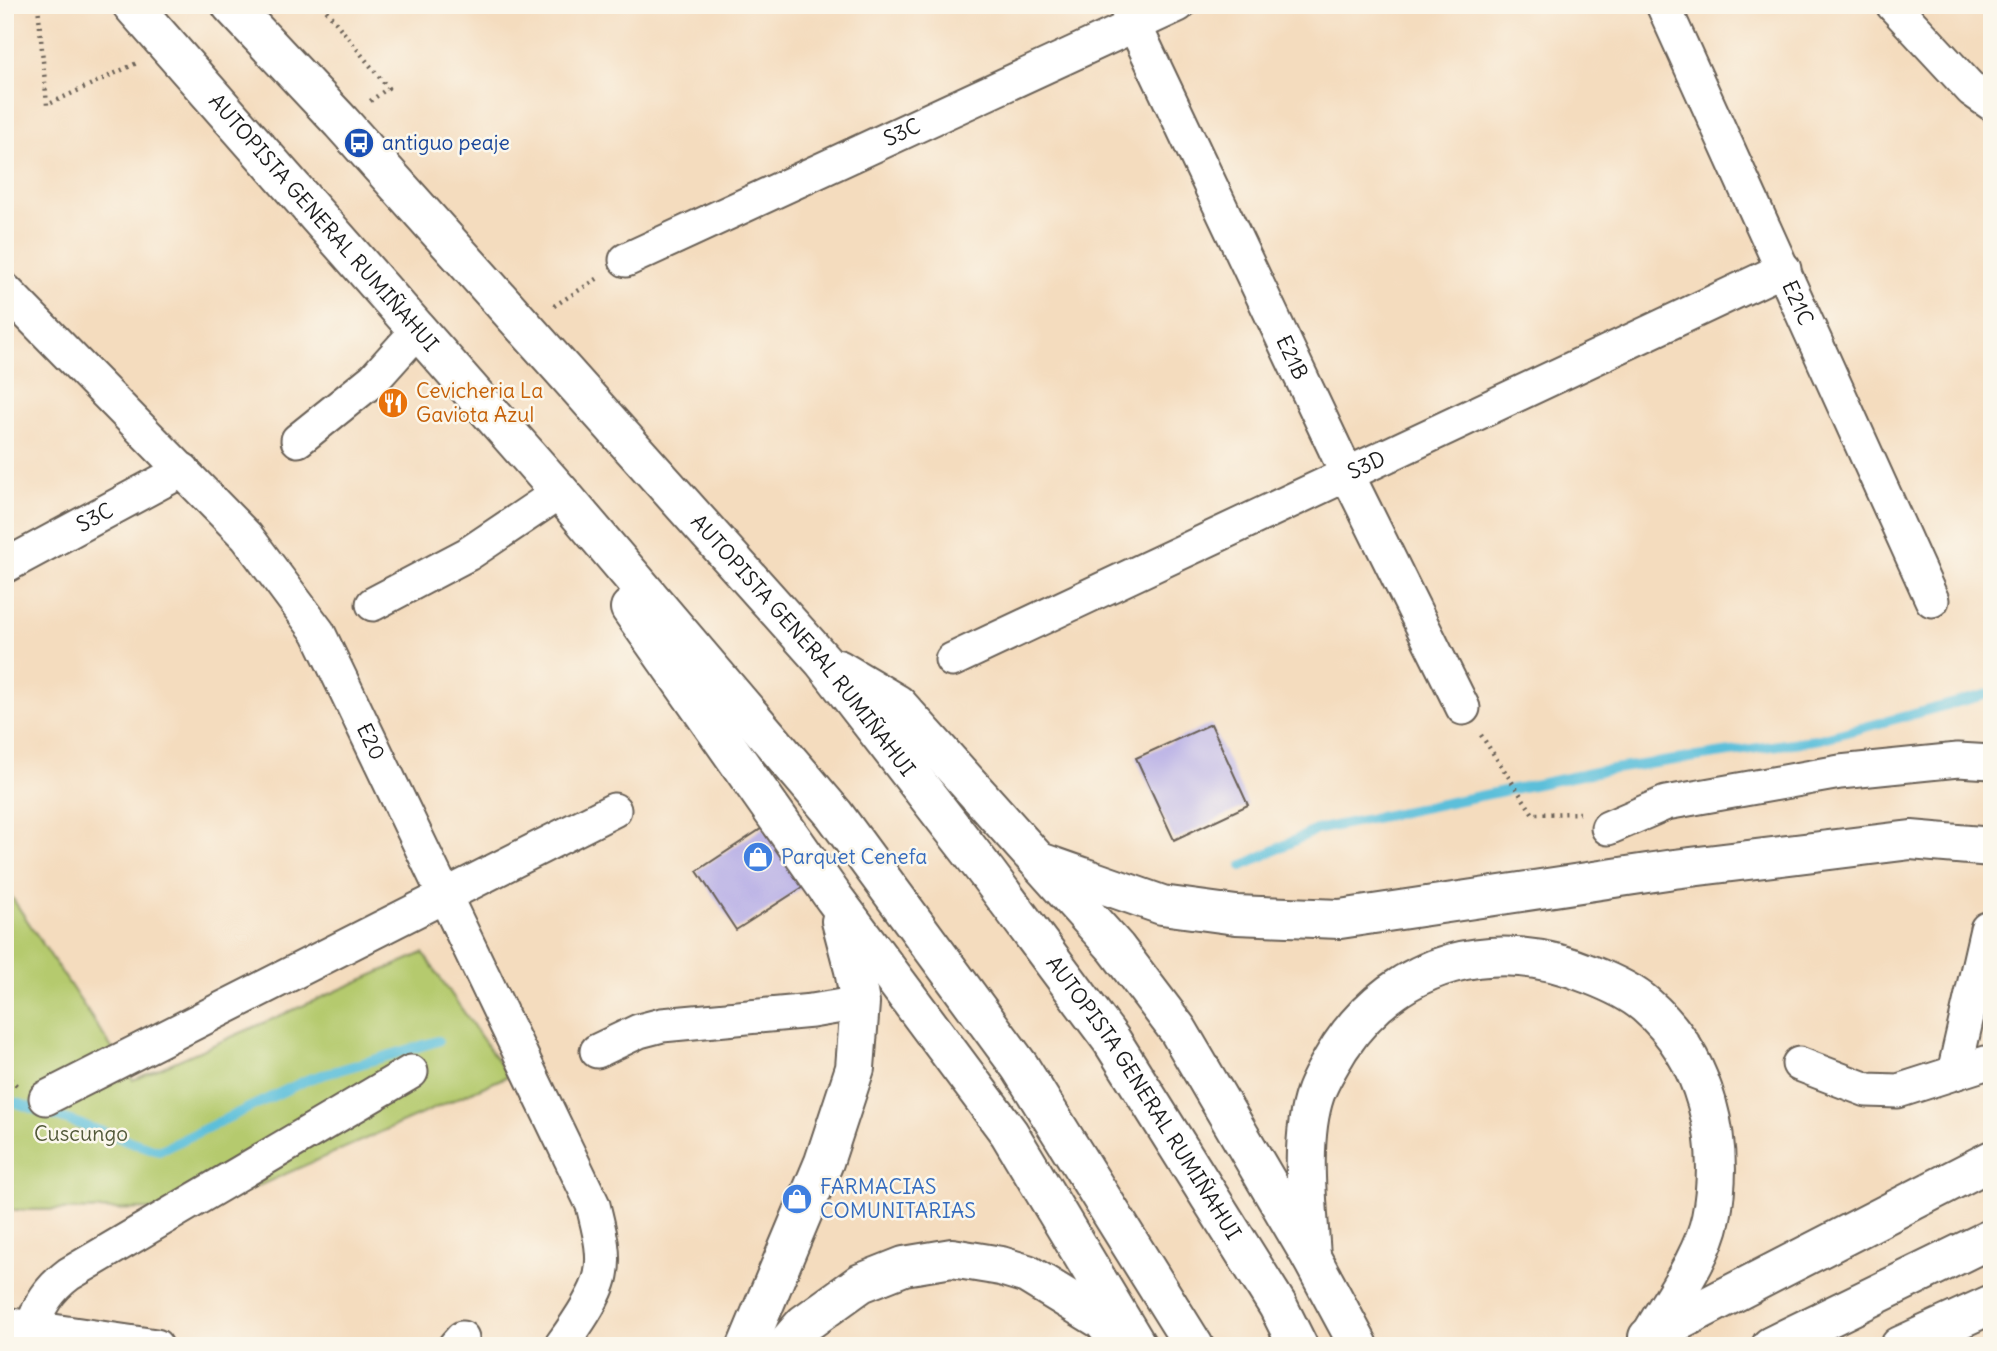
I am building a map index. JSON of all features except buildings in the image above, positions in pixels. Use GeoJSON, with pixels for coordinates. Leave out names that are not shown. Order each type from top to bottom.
{"type":"FeatureCollection","features":[{"type":"Feature","properties":{"kind":"highway","name":"AUTOPISTA GENERAL RUMIÑAHUI"},"geometry":{"type":"LineString","coordinates":[[132,5],[560,492],[834,814],[1004,1045],[1194,1346]]}},
{"type":"Feature","properties":{"kind":"highway","name":"AUTOPISTA GENERAL RUMIÑAHUI"},"geometry":{"type":"LineString","coordinates":[[231,5],[341,122],[823,662],[987,873],[1112,1041],[1278,1307],[1298,1346]]}},
{"type":"Feature","properties":{"kind":"highway"},"geometry":{"type":"LineString","coordinates":[[617,560],[621,589],[635,616],[834,898],[1009,1133],[1137,1346]]}},
{"type":"Feature","properties":{"kind":"highway"},"geometry":{"type":"LineString","coordinates":[[823,662],[897,704],[1116,948],[1178,1030],[1311,1257],[1359,1346]]}},
{"type":"Feature","properties":{"kind":"highway"},"geometry":{"type":"LineString","coordinates":[[1040,862],[1162,905],[1236,915],[1340,919],[1674,869],[1912,840],[1992,847]]}},
{"type":"Feature","properties":{"kind":"highway"},"geometry":{"type":"LineString","coordinates":[[747,1346],[824,1162],[855,1068],[860,1003],[855,970],[834,898]]}},
{"type":"Feature","properties":{"kind":"highway"},"geometry":{"type":"LineString","coordinates":[[1311,1257],[1307,1149],[1315,1095],[1329,1065],[1364,1016],[1388,994],[1437,967],[1494,957],[1528,957],[1566,964],[1607,981],[1645,1004],[1672,1032],[1695,1067],[1707,1100],[1714,1139],[1716,1178],[1710,1220],[1700,1250],[1641,1341]]}},
{"type":"Feature","properties":{"kind":"highway"},"geometry":{"type":"LineString","coordinates":[[1641,1341],[1992,1160]]}},
{"type":"Feature","properties":{"kind":"highway"},"geometry":{"type":"LineString","coordinates":[[1771,1346],[1992,1238]]}},
{"type":"Feature","properties":{"kind":"highway"},"geometry":{"type":"LineString","coordinates":[[785,1346],[804,1324],[861,1283],[904,1266],[952,1258],[1001,1266],[1027,1274],[1102,1320],[1123,1346]]}},
{"type":"Feature","properties":{"kind":"highway"},"geometry":{"type":"LineString","coordinates":[[1900,1346],[1992,1304]]}},
{"type":"Feature","properties":{"kind":"street","name":"S3C"},"geometry":{"type":"LineString","coordinates":[[626,260],[1129,15],[1178,5]]}},
{"type":"Feature","properties":{"kind":"street","name":"E21C"},"geometry":{"type":"LineString","coordinates":[[1663,5],[1932,600]]}},
{"type":"Feature","properties":{"kind":"street"},"geometry":{"type":"LineString","coordinates":[[1893,5],[1972,90],[1992,104]]}},
{"type":"Feature","properties":{"kind":"street","name":"E21B"},"geometry":{"type":"LineString","coordinates":[[1129,15],[1347,474],[1463,708]]}},
{"type":"Feature","properties":{"kind":"street","name":"S3D"},"geometry":{"type":"LineString","coordinates":[[951,660],[1784,269]]}},
{"type":"Feature","properties":{"kind":"street","name":"E20"},"geometry":{"type":"LineString","coordinates":[[5,290],[247,537],[318,632],[593,1205],[601,1242],[601,1275],[580,1320],[561,1346]]}},
{"type":"Feature","properties":{"kind":"street"},"geometry":{"type":"LineString","coordinates":[[298,439],[374,379],[418,330]]}},
{"type":"Feature","properties":{"kind":"street","name":"S3C"},"geometry":{"type":"LineString","coordinates":[[5,566],[183,470]]}},
{"type":"Feature","properties":{"kind":"street"},"geometry":{"type":"LineString","coordinates":[[373,604],[468,554],[560,492]]}},
{"type":"Feature","properties":{"kind":"street"},"geometry":{"type":"LineString","coordinates":[[1608,828],[1666,803],[1840,772],[1958,760],[1992,762]]}},
{"type":"Feature","properties":{"kind":"street"},"geometry":{"type":"LineString","coordinates":[[46,1098],[614,810]]}},
{"type":"Feature","properties":{"kind":"street"},"geometry":{"type":"LineString","coordinates":[[1954,1073],[1987,929]]}},
{"type":"Feature","properties":{"kind":"street"},"geometry":{"type":"LineString","coordinates":[[597,1051],[639,1031],[662,1024],[812,1011],[860,1003]]}},
{"type":"Feature","properties":{"kind":"street"},"geometry":{"type":"LineString","coordinates":[[1798,1064],[1867,1090],[1898,1091],[1992,1061]]}},
{"type":"Feature","properties":{"kind":"street"},"geometry":{"type":"LineString","coordinates":[[18,1326],[37,1311],[45,1296],[69,1275],[411,1072]]}},
{"type":"Feature","properties":{"kind":"street"},"geometry":{"type":"LineString","coordinates":[[18,1326],[72,1340],[156,1346]]}},
{"type":"Feature","properties":{"kind":"path"},"geometry":{"type":"LineString","coordinates":[[38,5],[47,105],[170,48]]}},
{"type":"Feature","properties":{"kind":"path"},"geometry":{"type":"LineString","coordinates":[[322,5],[388,88],[341,122]]}},
{"type":"Feature","properties":{"kind":"path"},"geometry":{"type":"LineString","coordinates":[[524,326],[626,260]]}},
{"type":"Feature","properties":{"kind":"path"},"geometry":{"type":"LineString","coordinates":[[1499,761],[1533,814],[1601,813],[1608,828]]}},
{"type":"Feature","properties":{"kind":"green space","name":"Cuscungo"},"geometry":{"type":"Polygon","coordinates":[[[5,887],[133,1080],[423,953],[508,1076],[206,1209],[5,1210],[5,887]]]}},
{"type":"Feature","properties":{"kind":"waterway"},"geometry":{"type":"LineString","coordinates":[[1242,866],[1316,830],[1600,771],[1820,739],[1992,693]]}},
{"type":"Feature","properties":{"kind":"waterway"},"geometry":{"type":"LineString","coordinates":[[5,1099],[159,1151],[309,1079],[438,1041]]}},
{"type":"Feature","properties":{"kind":"place","name":"antiguo peaje"},"geometry":{"type":"Point","coordinates":[359,143]}},
{"type":"Feature","properties":{"kind":"place","name":"Cevicheria La Gaviota Azul"},"geometry":{"type":"Point","coordinates":[393,403]}},
{"type":"Feature","properties":{"kind":"place","name":"Parquet Cenefa"},"geometry":{"type":"Point","coordinates":[758,857]}},
{"type":"Feature","properties":{"kind":"place","name":"FARMACIAS COMUNITARIAS"},"geometry":{"type":"Point","coordinates":[797,1199]}}]}
